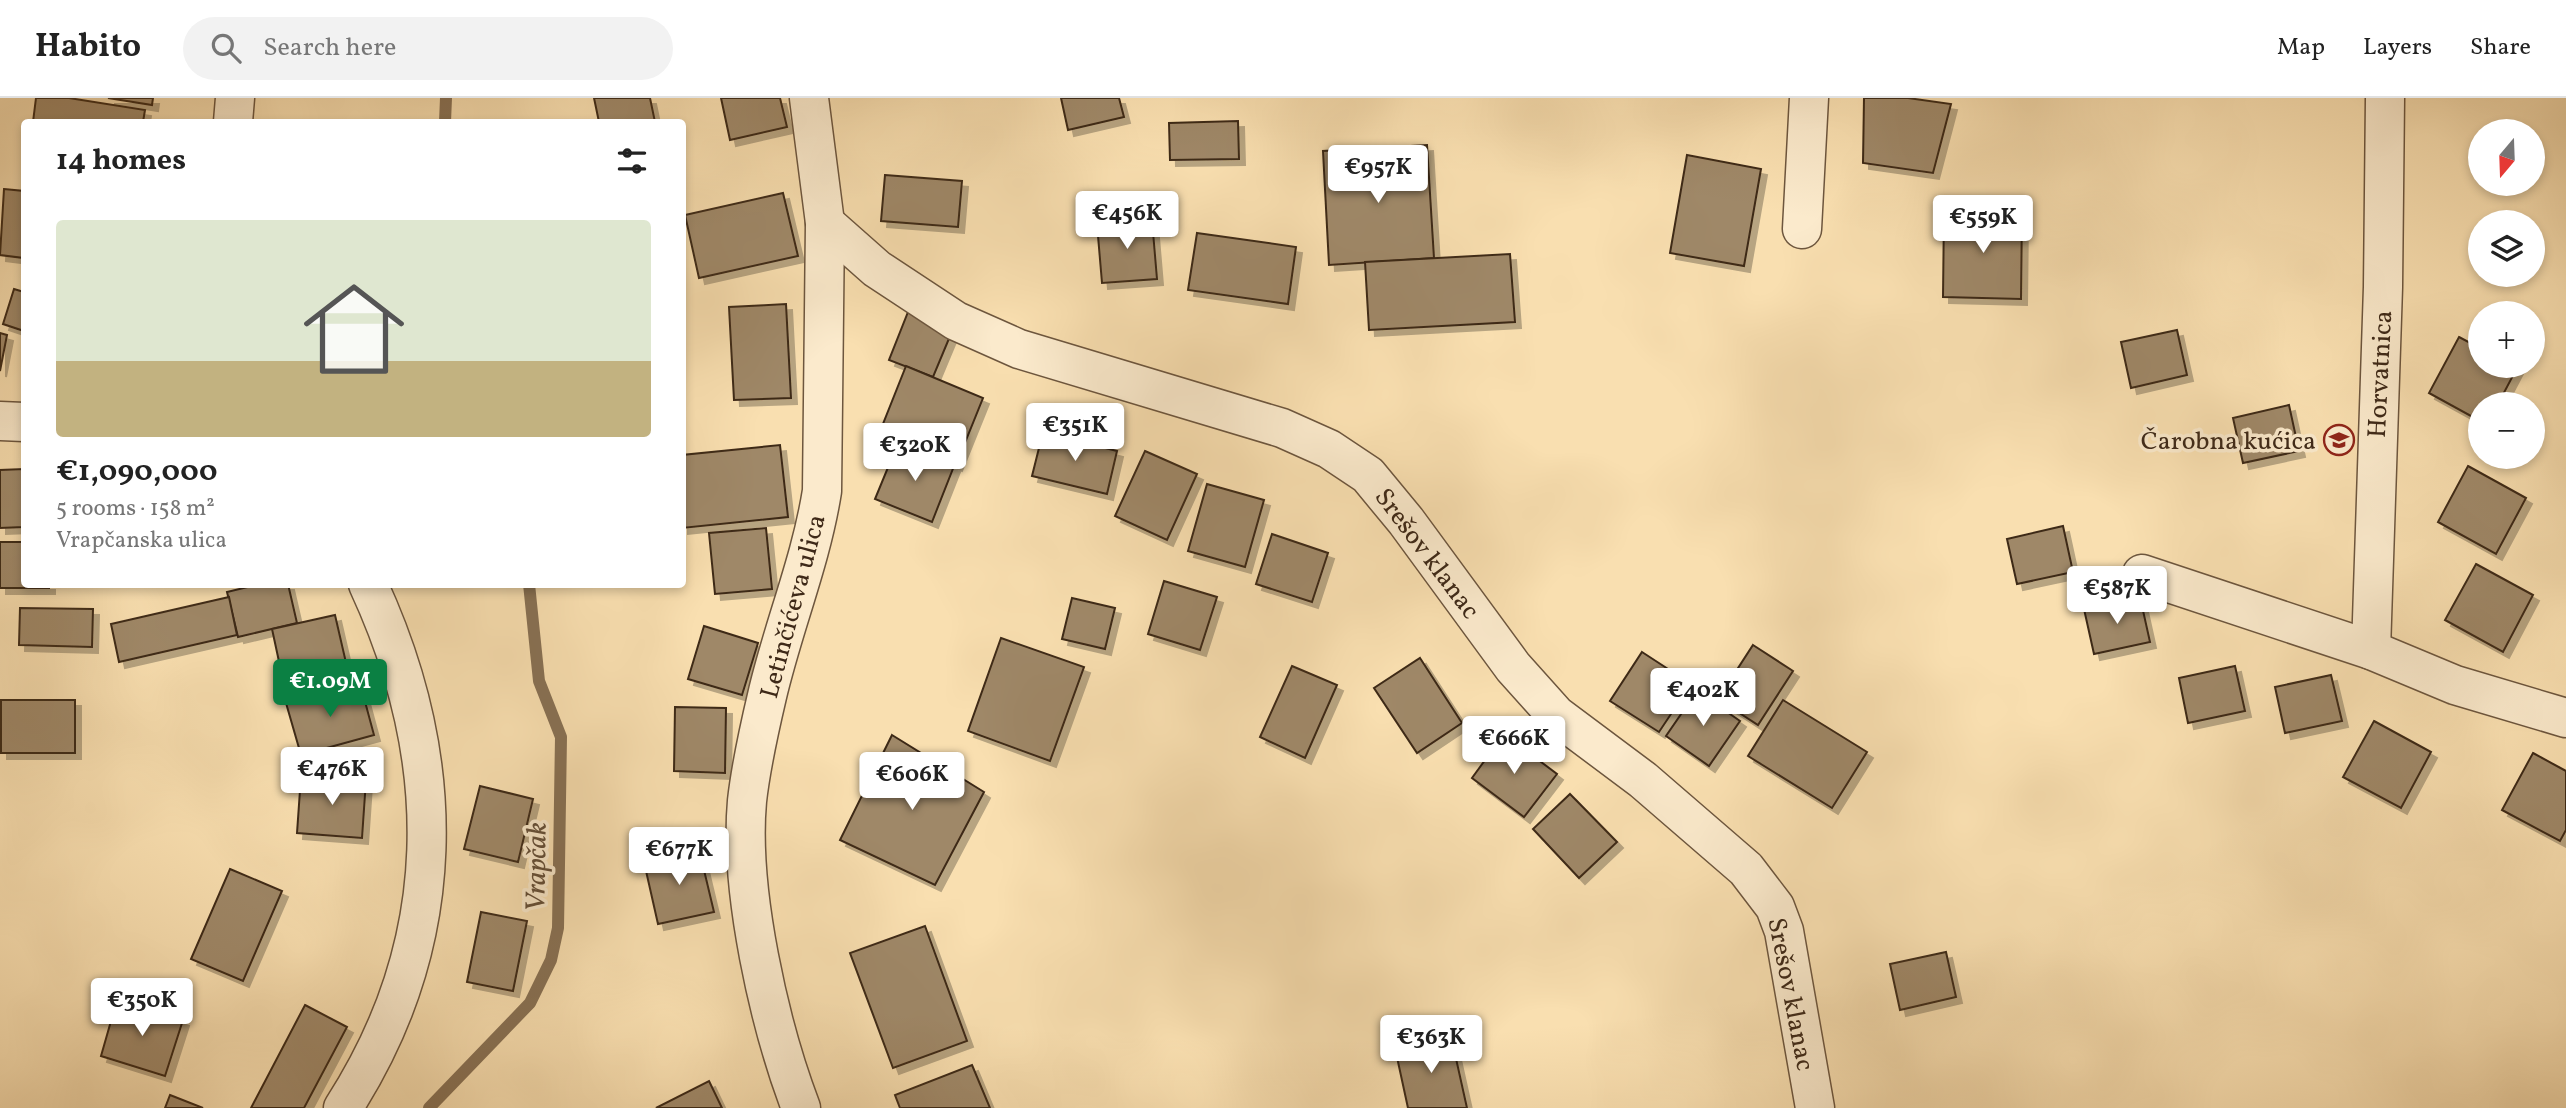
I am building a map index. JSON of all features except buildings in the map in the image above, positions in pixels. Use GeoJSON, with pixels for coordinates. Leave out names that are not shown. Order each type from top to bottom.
{"type":"FeatureCollection","features":[{"type":"Feature","properties":{"kind":"street"},"geometry":{"type":"LineString","coordinates":[[233,119],[235,98]]}},
{"type":"Feature","properties":{"kind":"street","name":"Letinčićeva ulica"},"geometry":{"type":"LineString","coordinates":[[801,1108],[790,1079],[764,972],[748,879],[747,803],[768,693],[817,527],[822,491],[825,223],[809,98]]}},
{"type":"Feature","properties":{"kind":"street"},"geometry":{"type":"LineString","coordinates":[[1802,229],[1809,98]]}},
{"type":"Feature","properties":{"kind":"street","name":"Horvatnica"},"geometry":{"type":"LineString","coordinates":[[2371,650],[2383,287],[2385,98]]}},
{"type":"Feature","properties":{"kind":"street","name":"Srešov klanac"},"geometry":{"type":"LineString","coordinates":[[825,223],[877,270],[956,321],[1018,349],[1282,428],[1329,449],[1368,475],[1406,521],[1513,667],[1556,715],[1643,780],[1746,869],[1775,907],[1786,945],[1815,1108]]}},
{"type":"Feature","properties":{"kind":"street"},"geometry":{"type":"LineString","coordinates":[[0,421],[21,422]]}},
{"type":"Feature","properties":{"kind":"street"},"geometry":{"type":"LineString","coordinates":[[2142,575],[2371,650],[2455,685],[2566,718]]}},
{"type":"Feature","properties":{"kind":"street"},"geometry":{"type":"LineString","coordinates":[[343,1108],[384,1035],[407,974],[421,912],[429,842],[424,766],[410,692],[370,588]]}},
{"type":"Feature","properties":{"kind":"waterway","name":"Vrapčak"},"geometry":{"type":"LineString","coordinates":[[445,119],[446,98]]}},
{"type":"Feature","properties":{"kind":"waterway","name":"Vrapčak"},"geometry":{"type":"LineString","coordinates":[[429,1108],[530,1003],[551,960],[558,928],[561,737],[539,681],[529,588]]}},
{"type":"Feature","properties":{"kind":"place","name":"Čarobna kućica"},"geometry":{"type":"Point","coordinates":[2339,440]}}]}
